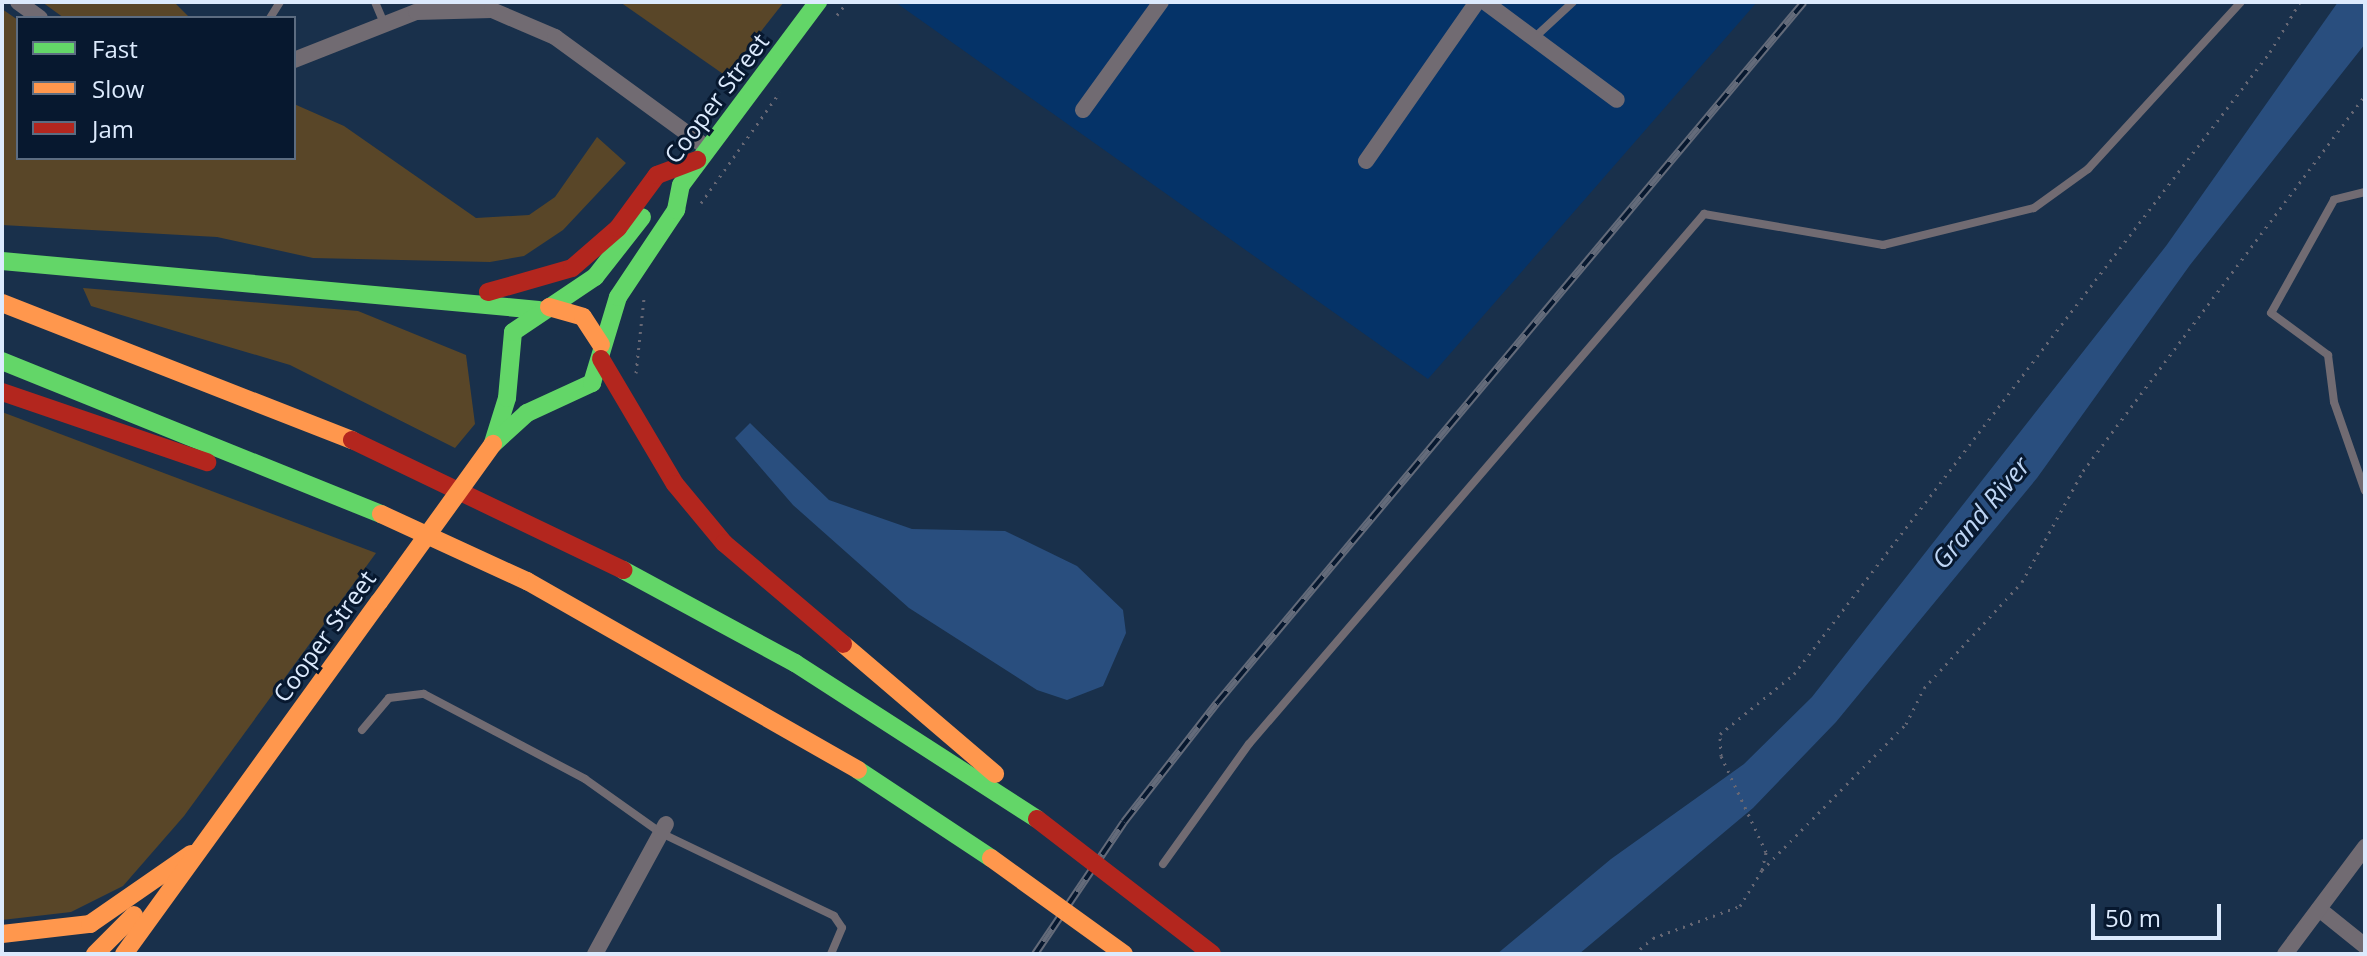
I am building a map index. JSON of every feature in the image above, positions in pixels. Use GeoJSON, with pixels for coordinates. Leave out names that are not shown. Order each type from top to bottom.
{"type":"FeatureCollection","features":[{"type":"Feature","properties":{"kind":"main road","name":"Cooper Street"},"geometry":{"type":"LineString","coordinates":[[124,954],[191,854],[493,444],[527,413],[587,389],[623,288],[676,210],[681,185],[818,2]]}},
{"type":"Feature","properties":{"kind":"main road"},"geometry":{"type":"LineString","coordinates":[[436,297],[521,288],[572,268],[618,228],[657,175],[702,154]]}},
{"type":"Feature","properties":{"kind":"main road","name":"Cooper Street"},"geometry":{"type":"LineString","coordinates":[[493,444],[513,332],[602,271],[659,195],[681,185]]}},
{"type":"Feature","properties":{"kind":"main road"},"geometry":{"type":"LineString","coordinates":[[2,261],[436,297],[544,309],[583,317],[669,475],[724,543],[964,744],[1037,819]]}},
{"type":"Feature","properties":{"kind":"main road"},"geometry":{"type":"LineString","coordinates":[[2,303],[352,440],[541,526],[795,663],[1037,819],[1212,954]]}},
{"type":"Feature","properties":{"kind":"main road"},"geometry":{"type":"LineString","coordinates":[[2,361],[454,547],[666,653],[991,858],[1124,954]]}},
{"type":"Feature","properties":{"kind":"main road"},"geometry":{"type":"LineString","coordinates":[[508,367],[527,393],[555,402]]}},
{"type":"Feature","properties":{"kind":"main road"},"geometry":{"type":"LineString","coordinates":[[2,392],[454,547]]}},
{"type":"Feature","properties":{"kind":"main road","name":"Cooper Street"},"geometry":{"type":"LineString","coordinates":[[95,954],[191,854]]}},
{"type":"Feature","properties":{"kind":"main road"},"geometry":{"type":"LineString","coordinates":[[2,934],[90,924],[191,854]]}},
{"type":"Feature","properties":{"kind":"street"},"geometry":{"type":"LineString","coordinates":[[18,2],[37,16]]}},
{"type":"Feature","properties":{"kind":"street"},"geometry":{"type":"LineString","coordinates":[[1083,110],[1161,2]]}},
{"type":"Feature","properties":{"kind":"street"},"geometry":{"type":"LineString","coordinates":[[1366,161],[1477,2]]}},
{"type":"Feature","properties":{"kind":"street"},"geometry":{"type":"LineString","coordinates":[[1485,2],[1617,100]]}},
{"type":"Feature","properties":{"kind":"street"},"geometry":{"type":"LineString","coordinates":[[296,59],[384,23],[456,6],[514,17],[581,54],[702,154]]}},
{"type":"Feature","properties":{"kind":"street"},"geometry":{"type":"LineString","coordinates":[[595,954],[664,828]]}},
{"type":"Feature","properties":{"kind":"street"},"geometry":{"type":"LineString","coordinates":[[2285,954],[2365,847]]}},
{"type":"Feature","properties":{"kind":"street"},"geometry":{"type":"LineString","coordinates":[[2319,909],[2365,946]]}},
{"type":"Feature","properties":{"kind":"lane"},"geometry":{"type":"LineString","coordinates":[[375,2],[384,23]]}},
{"type":"Feature","properties":{"kind":"lane"},"geometry":{"type":"LineString","coordinates":[[1534,38],[1573,2]]}},
{"type":"Feature","properties":{"kind":"lane"},"geometry":{"type":"LineString","coordinates":[[1163,864],[1249,744],[1704,214],[1883,245],[2034,208],[2088,169],[2241,2]]}},
{"type":"Feature","properties":{"kind":"lane"},"geometry":{"type":"LineString","coordinates":[[2365,192],[2334,200],[2271,313],[2328,355],[2334,402],[2365,491]]}},
{"type":"Feature","properties":{"kind":"lane"},"geometry":{"type":"LineString","coordinates":[[362,730],[389,698],[424,694],[585,779],[664,828],[834,916],[842,928],[831,954]]}},
{"type":"Feature","properties":{"kind":"path"},"geometry":{"type":"LineString","coordinates":[[1762,870],[1766,852],[1752,815],[1721,756],[1720,734],[1794,674],[2270,52],[2300,2]]}},
{"type":"Feature","properties":{"kind":"path"},"geometry":{"type":"LineString","coordinates":[[1634,954],[1653,938],[1740,906],[1762,870],[1839,798],[1906,724],[1924,688],[2022,582],[2083,471],[2365,95]]}},
{"type":"Feature","properties":{"kind":"shaded area"},"geometry":{"type":"Polygon","coordinates":[[[42,2],[174,2],[188,16],[61,16],[42,2]]]}},
{"type":"Feature","properties":{"kind":"shaded area"},"geometry":{"type":"Polygon","coordinates":[[[620,2],[784,2],[726,76],[620,2]]]}},
{"type":"Feature","properties":{"kind":"shaded area"},"geometry":{"type":"Polygon","coordinates":[[[895,2],[1757,2],[1428,379],[895,2]]]}},
{"type":"Feature","properties":{"kind":"shaded area"},"geometry":{"type":"Polygon","coordinates":[[[2,9],[16,19],[16,160],[296,160],[296,105],[344,126],[476,218],[529,215],[555,197],[597,137],[626,163],[563,230],[524,256],[490,262],[313,258],[217,237],[2,225],[2,9]]]}},
{"type":"Feature","properties":{"kind":"shaded area"},"geometry":{"type":"Polygon","coordinates":[[[83,288],[358,311],[466,355],[475,424],[455,448],[290,365],[91,306],[83,288]]]}},
{"type":"Feature","properties":{"kind":"shaded area"},"geometry":{"type":"Polygon","coordinates":[[[2,412],[376,553],[184,816],[123,886],[71,912],[2,920],[2,412]]]}},
{"type":"Feature","properties":{"kind":"water","name":"Grand River"},"geometry":{"type":"Polygon","coordinates":[[[2338,2],[2365,2],[2365,44],[2190,265],[2037,478],[1836,722],[1753,808],[1579,954],[1497,954],[1611,859],[1744,764],[1812,697],[2166,246],[2338,2]]]}},
{"type":"Feature","properties":{"kind":"water"},"geometry":{"type":"Polygon","coordinates":[[[750,423],[829,500],[912,529],[1005,531],[1077,566],[1123,610],[1126,633],[1103,686],[1067,700],[1037,690],[909,608],[793,505],[735,438],[750,423]]]}},
{"type":"Feature","properties":{"kind":"railway"},"geometry":{"type":"LineString","coordinates":[[1035,954],[1124,822],[1217,703],[1804,2]]}},
{"type":"Feature","properties":{"kind":"traffic: fast"},"geometry":{"type":"LineString","coordinates":[[493,444],[527,413],[592,383],[618,297],[676,210],[681,185],[818,2]]}},
{"type":"Feature","properties":{"kind":"traffic: fast"},"geometry":{"type":"LineString","coordinates":[[493,443],[507,398],[513,332],[595,277],[642,217]]}},
{"type":"Feature","properties":{"kind":"traffic: fast"},"geometry":{"type":"LineString","coordinates":[[2,261],[539,310]]}},
{"type":"Feature","properties":{"kind":"traffic: fast"},"geometry":{"type":"LineString","coordinates":[[2,361],[381,514]]}},
{"type":"Feature","properties":{"kind":"traffic: fast"},"geometry":{"type":"LineString","coordinates":[[623,570],[795,663],[1037,819]]}},
{"type":"Feature","properties":{"kind":"traffic: fast"},"geometry":{"type":"LineString","coordinates":[[858,770],[991,858]]}},
{"type":"Feature","properties":{"kind":"traffic: slow"},"geometry":{"type":"LineString","coordinates":[[2,303],[352,440]]}},
{"type":"Feature","properties":{"kind":"traffic: slow"},"geometry":{"type":"LineString","coordinates":[[549,307],[583,317],[601,345]]}},
{"type":"Feature","properties":{"kind":"traffic: slow"},"geometry":{"type":"LineString","coordinates":[[379,602],[493,444]]}},
{"type":"Feature","properties":{"kind":"traffic: slow"},"geometry":{"type":"LineString","coordinates":[[381,514],[527,581],[858,770]]}},
{"type":"Feature","properties":{"kind":"traffic: slow"},"geometry":{"type":"LineString","coordinates":[[124,954],[379,602]]}},
{"type":"Feature","properties":{"kind":"traffic: slow"},"geometry":{"type":"LineString","coordinates":[[843,644],[995,774]]}},
{"type":"Feature","properties":{"kind":"traffic: slow"},"geometry":{"type":"LineString","coordinates":[[2,934],[90,924],[191,854]]}},
{"type":"Feature","properties":{"kind":"traffic: slow"},"geometry":{"type":"LineString","coordinates":[[991,858],[1124,954]]}},
{"type":"Feature","properties":{"kind":"traffic: slow"},"geometry":{"type":"LineString","coordinates":[[95,954],[134,915]]}},
{"type":"Feature","properties":{"kind":"traffic: jam"},"geometry":{"type":"LineString","coordinates":[[488,292],[572,268],[618,228],[657,175],[697,160]]}},
{"type":"Feature","properties":{"kind":"traffic: jam"},"geometry":{"type":"LineString","coordinates":[[601,359],[675,484],[724,543],[843,644]]}},
{"type":"Feature","properties":{"kind":"traffic: jam"},"geometry":{"type":"LineString","coordinates":[[2,392],[207,462]]}},
{"type":"Feature","properties":{"kind":"traffic: jam"},"geometry":{"type":"LineString","coordinates":[[352,440],[623,570]]}},
{"type":"Feature","properties":{"kind":"traffic: jam"},"geometry":{"type":"LineString","coordinates":[[1037,819],[1212,954]]}}]}
